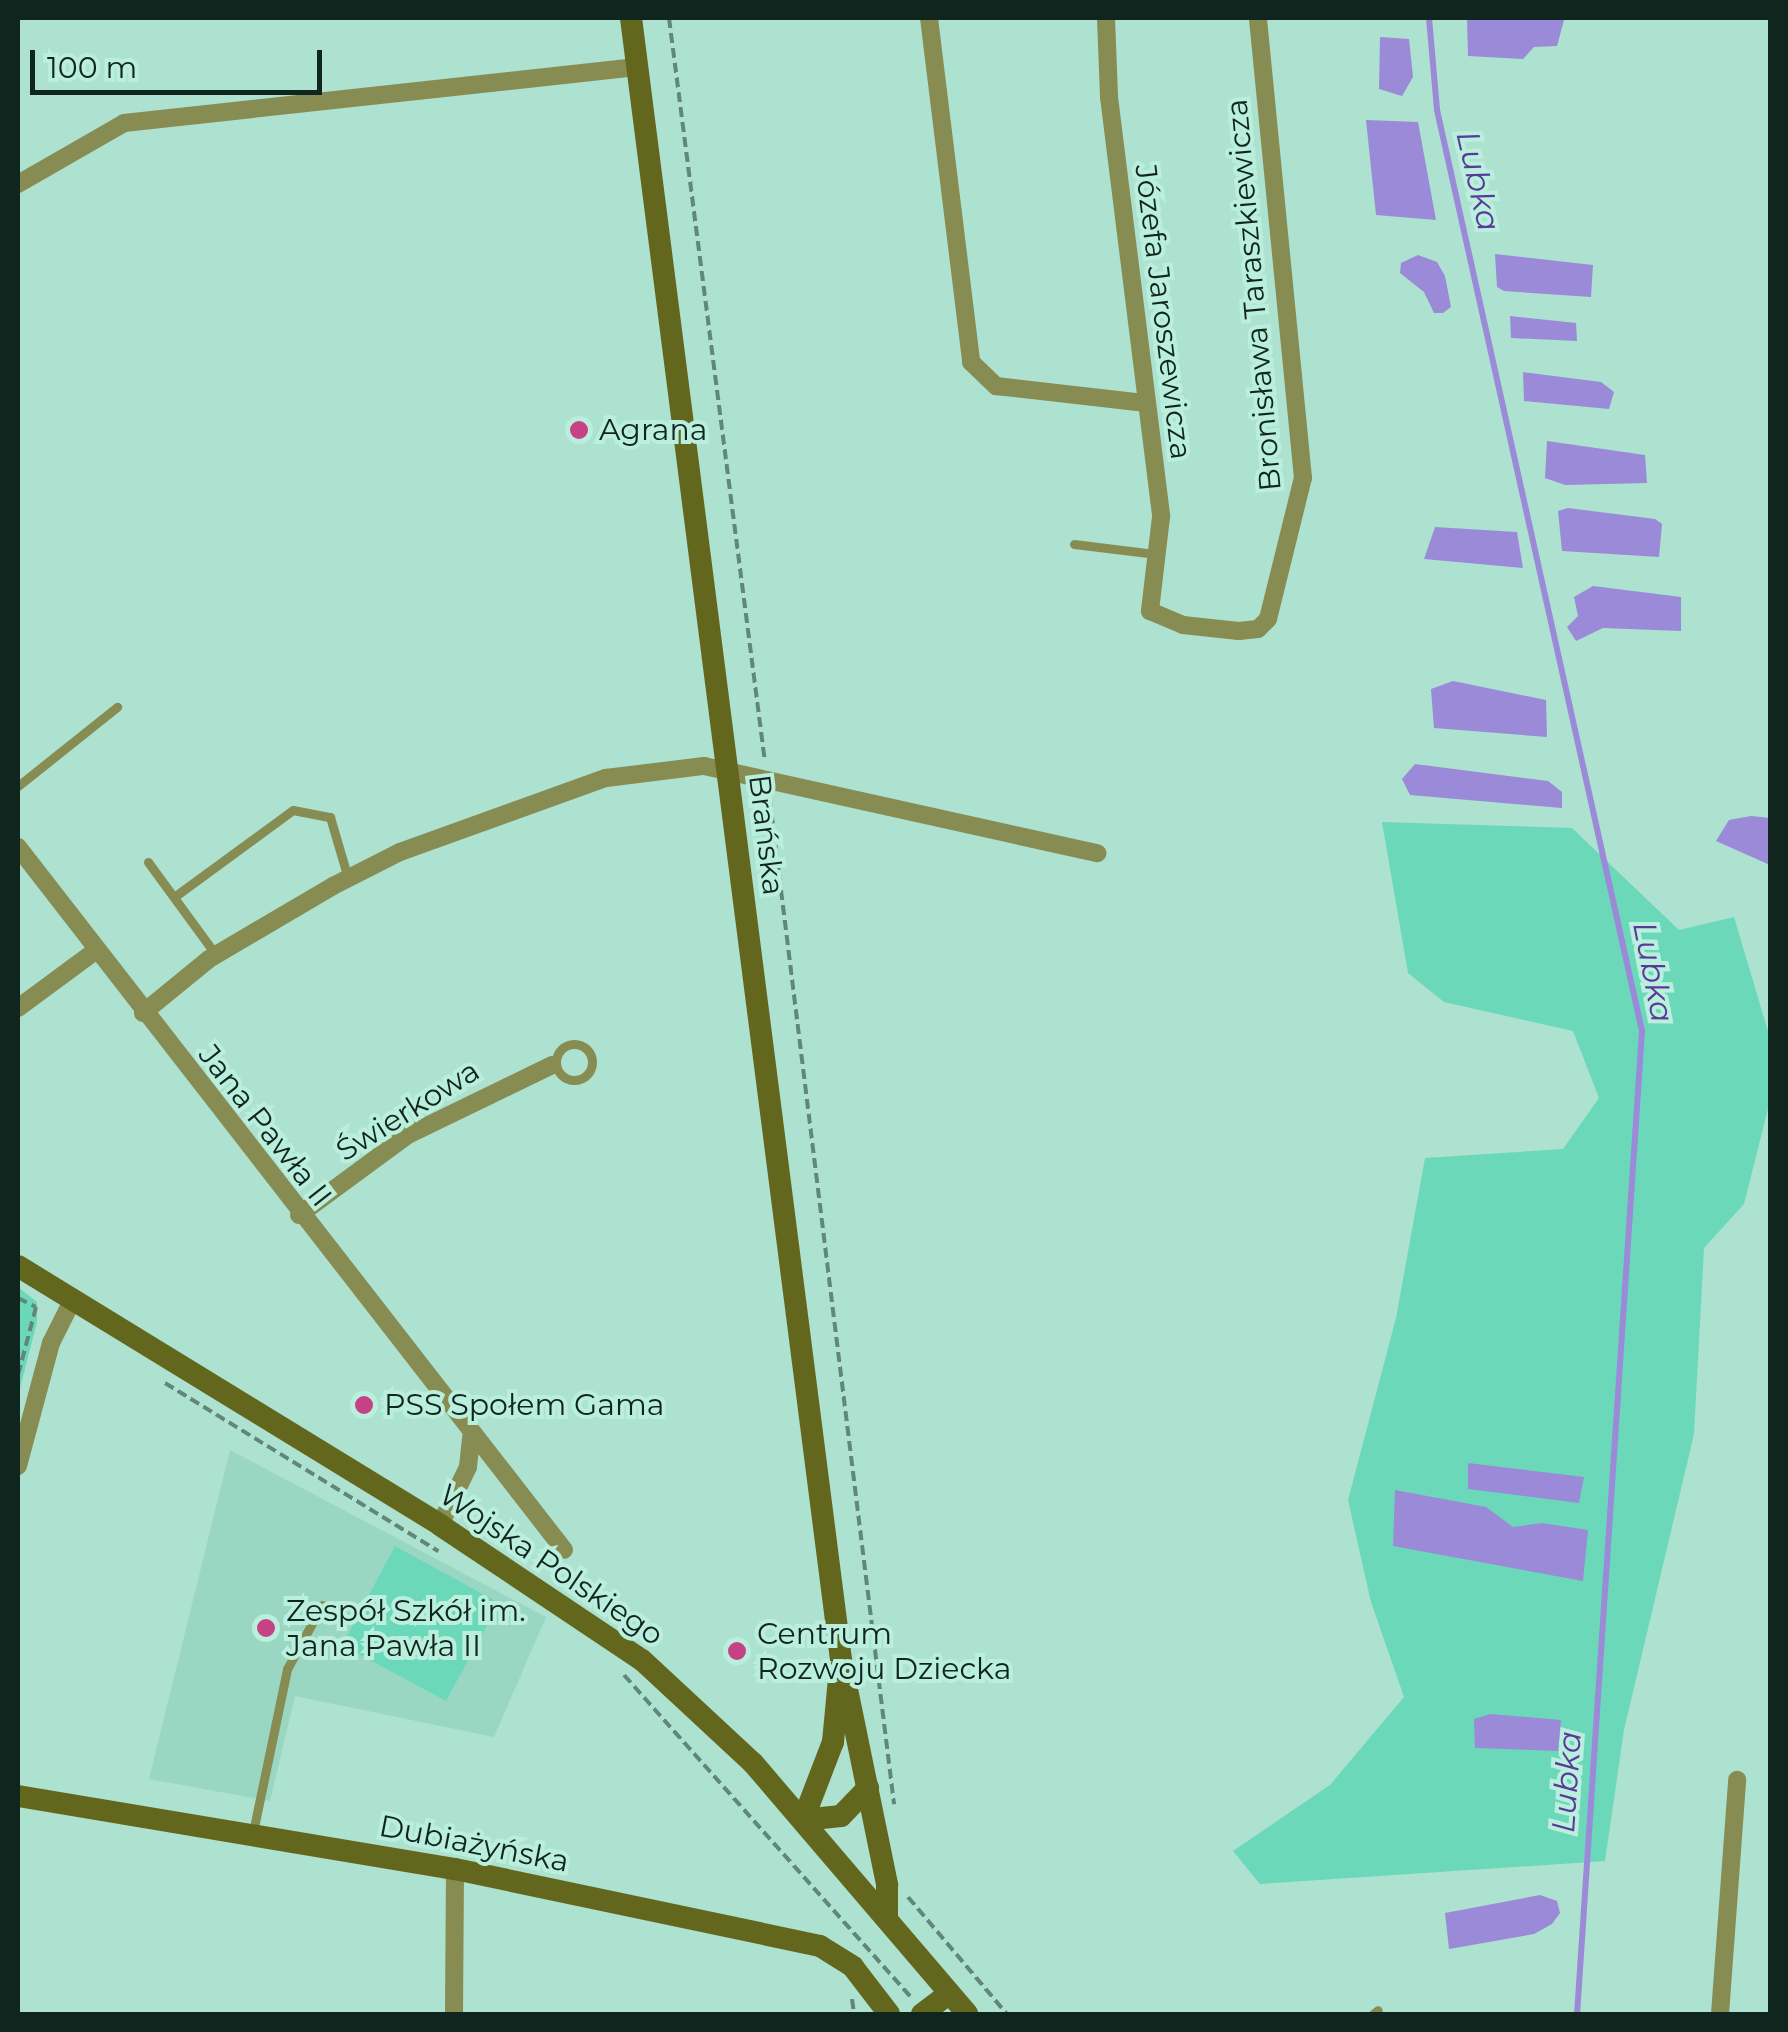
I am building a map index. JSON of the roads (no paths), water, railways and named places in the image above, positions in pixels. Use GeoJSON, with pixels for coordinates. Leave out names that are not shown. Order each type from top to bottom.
{"type":"FeatureCollection","features":[{"type":"Feature","properties":{"kind":"street","name":"Brańska"},"geometry":{"type":"LineString","coordinates":[[631,18],[841,1660],[868,1788],[887,1919]]}},
{"type":"Feature","properties":{"kind":"street"},"geometry":{"type":"LineString","coordinates":[[929,18],[971,362],[996,386],[1146,404]]}},
{"type":"Feature","properties":{"kind":"street","name":"Józefa Jaroszewicza"},"geometry":{"type":"LineString","coordinates":[[1106,18],[1161,516],[1150,611]]}},
{"type":"Feature","properties":{"kind":"street","name":"Bronisława Taraszkiewicza"},"geometry":{"type":"LineString","coordinates":[[1150,611],[1183,625],[1258,629],[1277,597],[1299,507],[1303,478],[1258,18]]}},
{"type":"Feature","properties":{"kind":"street"},"geometry":{"type":"LineString","coordinates":[[18,184],[124,124],[637,67]]}},
{"type":"Feature","properties":{"kind":"street"},"geometry":{"type":"LineString","coordinates":[[143,1013],[216,955],[348,878],[417,846],[606,778],[704,766],[1098,852]]}},
{"type":"Feature","properties":{"kind":"street","name":"Jana Pawła II"},"geometry":{"type":"LineString","coordinates":[[18,847],[298,1215],[564,1550]]}},
{"type":"Feature","properties":{"kind":"street"},"geometry":{"type":"LineString","coordinates":[[18,1008],[95,951]]}},
{"type":"Feature","properties":{"kind":"street","name":"Świerkowa"},"geometry":{"type":"LineString","coordinates":[[298,1215],[408,1135],[552,1065]]}},
{"type":"Feature","properties":{"kind":"street","name":"Wojska Polskiego"},"geometry":{"type":"LineString","coordinates":[[18,1266],[440,1525],[642,1660],[772,1784],[967,2014]]}},
{"type":"Feature","properties":{"kind":"street"},"geometry":{"type":"LineString","coordinates":[[18,1466],[51,1343],[73,1299]]}},
{"type":"Feature","properties":{"kind":"street"},"geometry":{"type":"LineString","coordinates":[[440,1525],[468,1466],[471,1437]]}},
{"type":"Feature","properties":{"kind":"street","name":"Brańska"},"geometry":{"type":"LineString","coordinates":[[803,1820],[832,1742],[841,1660]]}},
{"type":"Feature","properties":{"kind":"street"},"geometry":{"type":"LineString","coordinates":[[772,1784],[818,1774]]}},
{"type":"Feature","properties":{"kind":"street"},"geometry":{"type":"LineString","coordinates":[[1720,2014],[1738,1780]]}},
{"type":"Feature","properties":{"kind":"street"},"geometry":{"type":"LineString","coordinates":[[803,1820],[840,1816],[868,1788]]}},
{"type":"Feature","properties":{"kind":"street","name":"Dubiażyńska"},"geometry":{"type":"LineString","coordinates":[[18,1796],[455,1869],[820,1946],[853,1967],[889,2014]]}},
{"type":"Feature","properties":{"kind":"street"},"geometry":{"type":"LineString","coordinates":[[454,2014],[455,1869]]}},
{"type":"Feature","properties":{"kind":"street"},"geometry":{"type":"LineString","coordinates":[[923,2014],[950,1994]]}},
{"type":"Feature","properties":{"kind":"lane"},"geometry":{"type":"LineString","coordinates":[[1074,544],[1156,554]]}},
{"type":"Feature","properties":{"kind":"lane"},"geometry":{"type":"LineString","coordinates":[[18,786],[117,707]]}},
{"type":"Feature","properties":{"kind":"lane"},"geometry":{"type":"LineString","coordinates":[[174,897],[294,810],[330,817],[348,878]]}},
{"type":"Feature","properties":{"kind":"lane"},"geometry":{"type":"LineString","coordinates":[[148,862],[216,955]]}},
{"type":"Feature","properties":{"kind":"lane"},"geometry":{"type":"LineString","coordinates":[[577,1046],[594,1055],[588,1075],[559,1076],[552,1065],[553,1058],[577,1046]]}},
{"type":"Feature","properties":{"kind":"lane"},"geometry":{"type":"LineString","coordinates":[[252,1834],[287,1670],[322,1606]]}},
{"type":"Feature","properties":{"kind":"waterway","name":"Lubka"},"geometry":{"type":"LineString","coordinates":[[1429,18],[1437,110],[1642,1031],[1577,2014]]}},
{"type":"Feature","properties":{"kind":"place","name":"Agrana"},"geometry":{"type":"Point","coordinates":[579,430]}},
{"type":"Feature","properties":{"kind":"place","name":"PSS Społem Gama"},"geometry":{"type":"Point","coordinates":[364,1405]}},
{"type":"Feature","properties":{"kind":"place","name":"Zespół Szkół im. Jana Pawła II"},"geometry":{"type":"Point","coordinates":[266,1628]}},
{"type":"Feature","properties":{"kind":"place","name":"Centrum Rozwoju Dziecka"},"geometry":{"type":"Point","coordinates":[737,1651]}}]}
